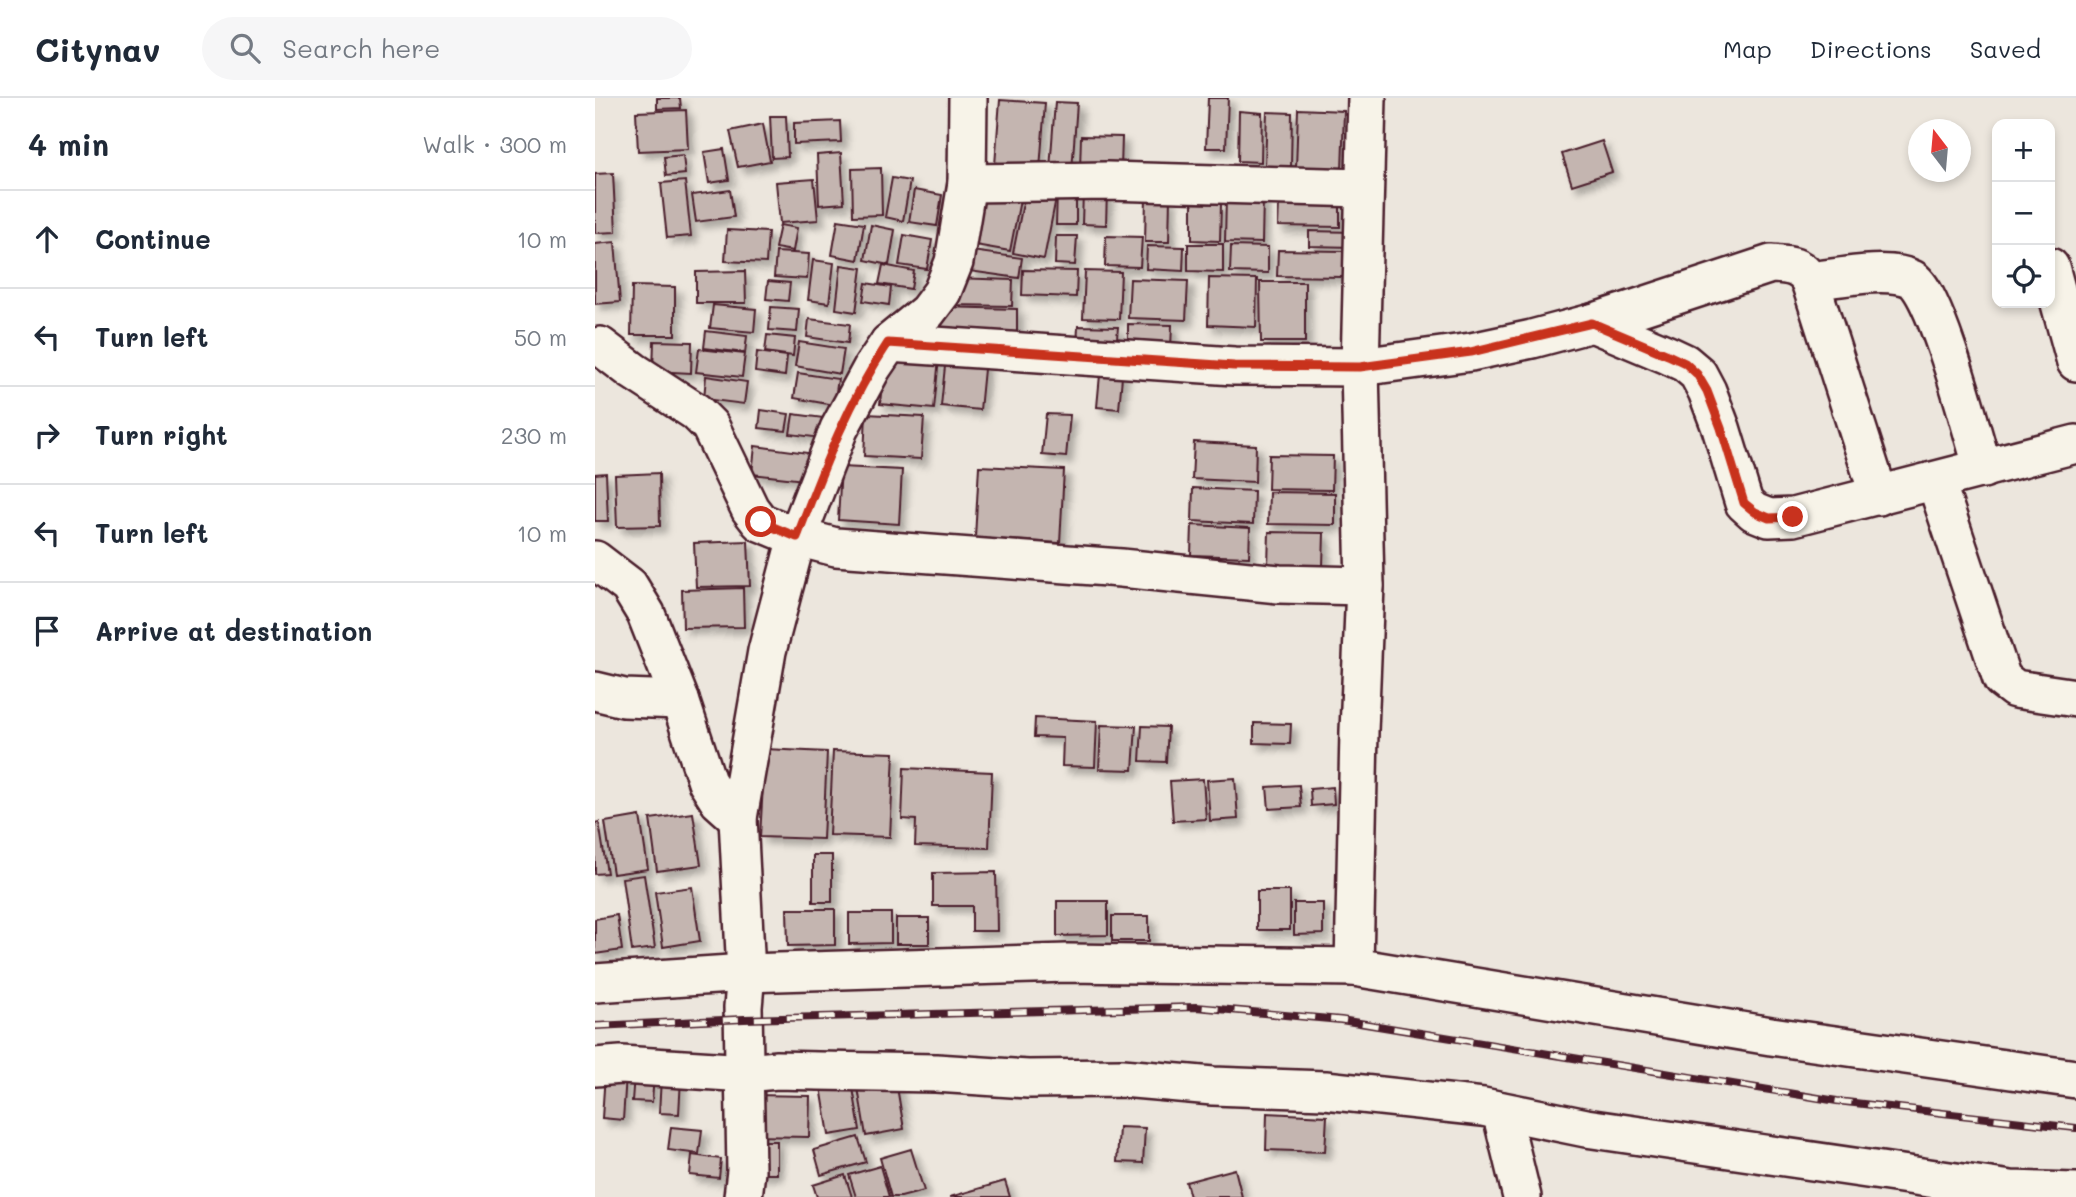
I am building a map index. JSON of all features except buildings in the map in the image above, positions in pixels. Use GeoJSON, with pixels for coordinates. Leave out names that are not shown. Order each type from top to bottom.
{"type":"FeatureCollection","features":[{"type":"Feature","properties":{"kind":"street"},"geometry":{"type":"LineString","coordinates":[[743,1197],[746,1171],[743,1007],[745,973],[737,818],[767,651],[797,537],[839,429],[888,343],[927,312],[942,292],[954,262],[967,183],[968,98]]}},
{"type":"Feature","properties":{"kind":"street"},"geometry":{"type":"LineString","coordinates":[[1355,967],[1359,730],[1365,586],[1360,367],[1367,98]]}},
{"type":"Feature","properties":{"kind":"street"},"geometry":{"type":"LineString","coordinates":[[967,183],[1108,181],[1364,188]]}},
{"type":"Feature","properties":{"kind":"street"},"geometry":{"type":"LineString","coordinates":[[888,343],[1234,366],[1360,367],[1471,352],[1592,323],[1771,264],[1791,265],[1804,271],[1810,281],[1879,496]]}},
{"type":"Feature","properties":{"kind":"street"},"geometry":{"type":"LineString","coordinates":[[1810,281],[1878,274],[1914,279],[1937,320],[1983,469]]}},
{"type":"Feature","properties":{"kind":"street"},"geometry":{"type":"LineString","coordinates":[[2055,285],[2076,362]]}},
{"type":"Feature","properties":{"kind":"street"},"geometry":{"type":"LineString","coordinates":[[1592,323],[1685,363],[1697,374],[1707,391],[1721,428],[1744,503],[1769,518],[1793,517],[2076,444]]}},
{"type":"Feature","properties":{"kind":"street"},"geometry":{"type":"LineString","coordinates":[[600,345],[633,371],[696,412],[710,426],[750,509],[761,522],[797,537],[836,547],[1121,568],[1279,584],[1365,586]]}},
{"type":"Feature","properties":{"kind":"street"},"geometry":{"type":"LineString","coordinates":[[1936,482],[2001,679],[2015,689],[2076,698]]}},
{"type":"Feature","properties":{"kind":"street"},"geometry":{"type":"LineString","coordinates":[[595,560],[629,586],[646,614],[680,700],[707,782],[719,801],[737,818]]}},
{"type":"Feature","properties":{"kind":"street"},"geometry":{"type":"LineString","coordinates":[[595,691],[624,698],[680,700]]}},
{"type":"Feature","properties":{"kind":"street"},"geometry":{"type":"LineString","coordinates":[[595,982],[745,973],[1068,963],[1355,967],[1771,1036],[2076,1079]]}},
{"type":"Feature","properties":{"kind":"street"},"geometry":{"type":"LineString","coordinates":[[595,1067],[621,1065],[746,1073],[818,1070],[936,1073],[1028,1079],[1122,1079],[1325,1090],[1501,1111],[1586,1128],[1936,1180],[2011,1190],[2076,1192]]}},
{"type":"Feature","properties":{"kind":"street"},"geometry":{"type":"LineString","coordinates":[[1501,1111],[1522,1197]]}},
{"type":"Feature","properties":{"kind":"railway"},"geometry":{"type":"LineString","coordinates":[[595,1026],[744,1019],[1196,1007],[1341,1020],[1837,1101],[2076,1128]]}},
{"type":"Feature","properties":{"kind":"route"},"geometry":{"type":"LineString","coordinates":[[761,522],[797,537],[839,429],[888,343],[1234,366],[1360,367],[1471,352],[1592,323],[1685,363],[1697,374],[1707,391],[1721,428],[1744,503],[1769,518],[1793,517]]}}]}
